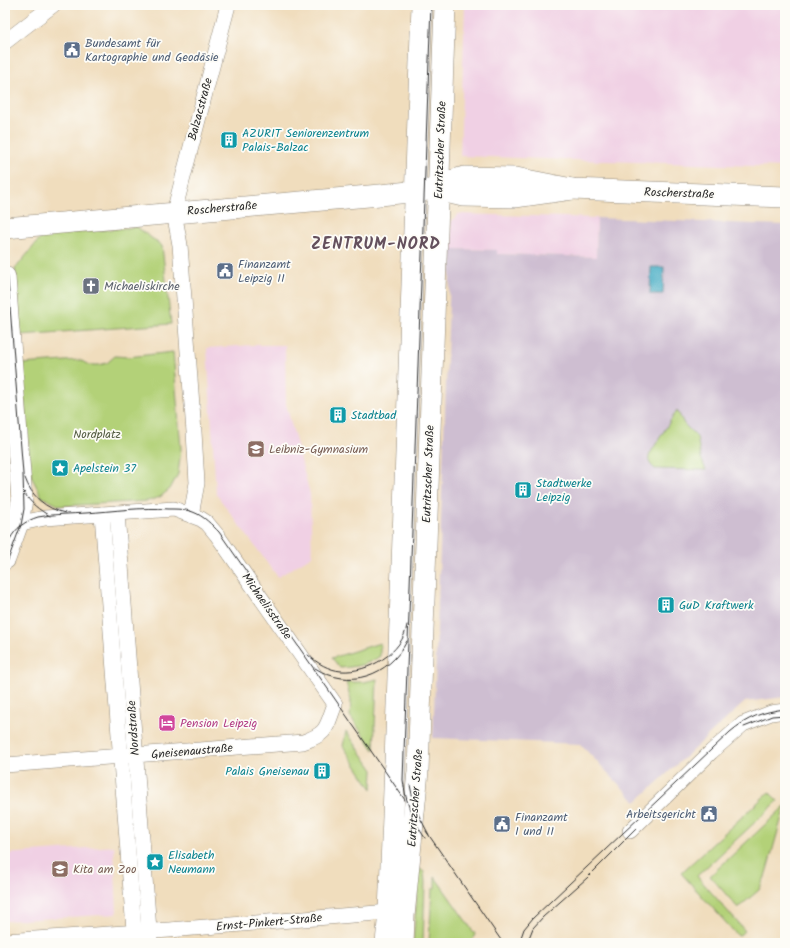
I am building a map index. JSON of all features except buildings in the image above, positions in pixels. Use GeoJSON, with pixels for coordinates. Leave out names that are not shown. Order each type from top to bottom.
{"type":"FeatureCollection","features":[{"type":"Feature","properties":{"kind":"main road","name":"Eutritzscher Straße"},"geometry":{"type":"LineString","coordinates":[[386,943],[389,912],[422,5]]}},
{"type":"Feature","properties":{"kind":"main road","name":"Eutritzscher Straße"},"geometry":{"type":"LineString","coordinates":[[403,943],[404,916],[418,771],[445,5]]}},
{"type":"Feature","properties":{"kind":"main road","name":"Roscherstraße"},"geometry":{"type":"LineString","coordinates":[[5,228],[438,189],[450,180],[464,177],[516,178],[572,189],[785,197]]}},
{"type":"Feature","properties":{"kind":"main road"},"geometry":{"type":"LineString","coordinates":[[5,277],[8,360],[22,500],[12,523],[5,559]]}},
{"type":"Feature","properties":{"kind":"street"},"geometry":{"type":"LineString","coordinates":[[5,42],[53,5]]}},
{"type":"Feature","properties":{"kind":"street","name":"Balzacstraße"},"geometry":{"type":"LineString","coordinates":[[174,212],[228,5]]}},
{"type":"Feature","properties":{"kind":"street"},"geometry":{"type":"LineString","coordinates":[[12,523],[45,518],[174,509],[191,515],[197,482],[188,336],[179,242],[174,212]]}},
{"type":"Feature","properties":{"kind":"street","name":"Nordstraße"},"geometry":{"type":"LineString","coordinates":[[110,513],[142,937]]}},
{"type":"Feature","properties":{"kind":"street","name":"Michaelisstraße"},"geometry":{"type":"LineString","coordinates":[[191,515],[202,519],[207,523],[217,536],[335,704]]}},
{"type":"Feature","properties":{"kind":"street","name":"Gneisenaustraße"},"geometry":{"type":"LineString","coordinates":[[5,765],[303,742],[314,738],[325,730],[335,704]]}},
{"type":"Feature","properties":{"kind":"street"},"geometry":{"type":"LineString","coordinates":[[630,831],[711,752],[743,724],[771,713],[785,711]]}},
{"type":"Feature","properties":{"kind":"street","name":"Ernst-Pinkert-Straße"},"geometry":{"type":"LineString","coordinates":[[5,941],[142,937],[389,912]]}},
{"type":"Feature","properties":{"kind":"shaded area"},"geometry":{"type":"Polygon","coordinates":[[[465,5],[785,5],[785,167],[460,156],[465,5]]]}},
{"type":"Feature","properties":{"kind":"shaded area"},"geometry":{"type":"Polygon","coordinates":[[[458,214],[597,218],[596,257],[497,254],[497,250],[451,249],[451,222],[458,214]]]}},
{"type":"Feature","properties":{"kind":"shaded area"},"geometry":{"type":"Polygon","coordinates":[[[597,218],[785,225],[785,697],[745,702],[636,802],[580,744],[433,738],[451,249],[497,250],[497,254],[596,257],[597,218]]]}},
{"type":"Feature","properties":{"kind":"shaded area","name":"Leibniz-Gymnasium"},"geometry":{"type":"Polygon","coordinates":[[[285,345],[286,404],[310,494],[312,556],[278,577],[216,494],[207,348],[285,345]]]}},
{"type":"Feature","properties":{"kind":"shaded area","name":"Kita am Zoo"},"geometry":{"type":"Polygon","coordinates":[[[114,846],[117,914],[5,921],[5,854],[114,846]]]}},
{"type":"Feature","properties":{"kind":"green space"},"geometry":{"type":"Polygon","coordinates":[[[137,227],[162,246],[171,324],[20,335],[15,269],[43,235],[137,227]]]}},
{"type":"Feature","properties":{"kind":"green space","name":"Nordplatz"},"geometry":{"type":"Polygon","coordinates":[[[173,352],[181,449],[178,474],[170,489],[160,497],[148,501],[60,506],[42,497],[32,478],[21,364],[80,360],[89,365],[99,365],[107,363],[115,356],[128,357],[173,352]]]}},
{"type":"Feature","properties":{"kind":"green space"},"geometry":{"type":"Polygon","coordinates":[[[677,410],[684,424],[697,437],[701,458],[706,470],[655,469],[650,463],[649,457],[651,452],[677,410]]]}},
{"type":"Feature","properties":{"kind":"green space"},"geometry":{"type":"Polygon","coordinates":[[[380,643],[380,656],[366,663],[340,668],[332,658],[380,643]]]}},
{"type":"Feature","properties":{"kind":"green space"},"geometry":{"type":"Polygon","coordinates":[[[377,679],[374,750],[350,716],[351,700],[346,682],[364,682],[377,679]]]}},
{"type":"Feature","properties":{"kind":"green space"},"geometry":{"type":"Polygon","coordinates":[[[346,731],[373,770],[372,789],[343,746],[346,731]]]}},
{"type":"Feature","properties":{"kind":"green space"},"geometry":{"type":"Polygon","coordinates":[[[769,792],[778,801],[697,876],[745,931],[738,936],[681,873],[769,792]]]}},
{"type":"Feature","properties":{"kind":"green space"},"geometry":{"type":"Polygon","coordinates":[[[785,806],[765,877],[759,890],[738,908],[710,876],[785,806]]]}},
{"type":"Feature","properties":{"kind":"green space"},"geometry":{"type":"Polygon","coordinates":[[[419,868],[424,872],[425,882],[423,943],[413,943],[419,868]]]}},
{"type":"Feature","properties":{"kind":"green space"},"geometry":{"type":"Polygon","coordinates":[[[435,877],[475,934],[471,943],[429,943],[432,889],[435,889],[435,877]]]}},
{"type":"Feature","properties":{"kind":"water"},"geometry":{"type":"Polygon","coordinates":[[[651,267],[664,267],[663,294],[650,294],[651,267]]]}},
{"type":"Feature","properties":{"kind":"tram line"},"geometry":{"type":"LineString","coordinates":[[425,838],[416,824],[410,810],[403,780],[431,5]]}},
{"type":"Feature","properties":{"kind":"tram line"},"geometry":{"type":"LineString","coordinates":[[5,242],[23,474],[24,509],[21,525],[5,568]]}},
{"type":"Feature","properties":{"kind":"tram line"},"geometry":{"type":"LineString","coordinates":[[25,478],[31,490],[40,501],[58,511],[65,513]]}},
{"type":"Feature","properties":{"kind":"tram line"},"geometry":{"type":"LineString","coordinates":[[24,492],[35,506],[50,516]]}},
{"type":"Feature","properties":{"kind":"tram line"},"geometry":{"type":"LineString","coordinates":[[10,539],[15,531],[25,523],[38,517],[50,515],[159,509],[184,510],[201,516],[219,532],[405,800]]}},
{"type":"Feature","properties":{"kind":"tram line"},"geometry":{"type":"LineString","coordinates":[[308,655],[323,666],[332,669],[341,671],[362,669],[373,665],[391,652],[399,644],[407,625]]}},
{"type":"Feature","properties":{"kind":"tram line"},"geometry":{"type":"LineString","coordinates":[[315,668],[328,675],[341,678],[367,676],[379,671],[390,663],[407,641]]}},
{"type":"Feature","properties":{"kind":"tram line"},"geometry":{"type":"LineString","coordinates":[[519,943],[524,929],[533,918],[730,732],[743,722],[756,716],[785,709]]}},
{"type":"Feature","properties":{"kind":"tram line"},"geometry":{"type":"LineString","coordinates":[[744,727],[772,716],[785,715]]}},
{"type":"Feature","properties":{"kind":"tram line"},"geometry":{"type":"LineString","coordinates":[[410,785],[415,808],[429,835]]}},
{"type":"Feature","properties":{"kind":"tram line"},"geometry":{"type":"LineString","coordinates":[[527,943],[533,928],[543,917],[587,878],[636,829]]}},
{"type":"Feature","properties":{"kind":"tram line"},"geometry":{"type":"LineString","coordinates":[[426,831],[503,943]]}},
{"type":"Feature","properties":{"kind":"place","name":"Bundesamt für Kartographie und Geodäsie"},"geometry":{"type":"Point","coordinates":[72,50]}},
{"type":"Feature","properties":{"kind":"place","name":"AZURIT Seniorenzentrum Palais-Balzac"},"geometry":{"type":"Point","coordinates":[229,140]}},
{"type":"Feature","properties":{"kind":"place","name":"Finanzamt Leipzig II"},"geometry":{"type":"Point","coordinates":[225,271]}},
{"type":"Feature","properties":{"kind":"place","name":"Michaeliskirche"},"geometry":{"type":"Point","coordinates":[91,286]}},
{"type":"Feature","properties":{"kind":"place","name":"Stadtbad"},"geometry":{"type":"Point","coordinates":[338,415]}},
{"type":"Feature","properties":{"kind":"place","name":"Leibniz-Gymnasium"},"geometry":{"type":"Point","coordinates":[256,449]}},
{"type":"Feature","properties":{"kind":"place","name":"Apelstein 37"},"geometry":{"type":"Point","coordinates":[60,468]}},
{"type":"Feature","properties":{"kind":"place","name":"Stadtwerke Leipzig"},"geometry":{"type":"Point","coordinates":[523,490]}},
{"type":"Feature","properties":{"kind":"place","name":"GuD Kraftwerk"},"geometry":{"type":"Point","coordinates":[666,605]}},
{"type":"Feature","properties":{"kind":"place","name":"Pension Leipzig"},"geometry":{"type":"Point","coordinates":[167,723]}},
{"type":"Feature","properties":{"kind":"place","name":"Palais Gneisenau"},"geometry":{"type":"Point","coordinates":[322,771]}},
{"type":"Feature","properties":{"kind":"place","name":"Arbeitsgericht"},"geometry":{"type":"Point","coordinates":[709,814]}},
{"type":"Feature","properties":{"kind":"place","name":"Finanzamt I und II"},"geometry":{"type":"Point","coordinates":[502,824]}},
{"type":"Feature","properties":{"kind":"place","name":"Elisabeth Neumann"},"geometry":{"type":"Point","coordinates":[155,862]}},
{"type":"Feature","properties":{"kind":"place","name":"Kita am Zoo"},"geometry":{"type":"Point","coordinates":[60,869]}},
{"type":"Feature","properties":{"kind":"district","name":"ZENTRUM-NORD"},"geometry":{"type":"Point","coordinates":[376,243]}}]}
